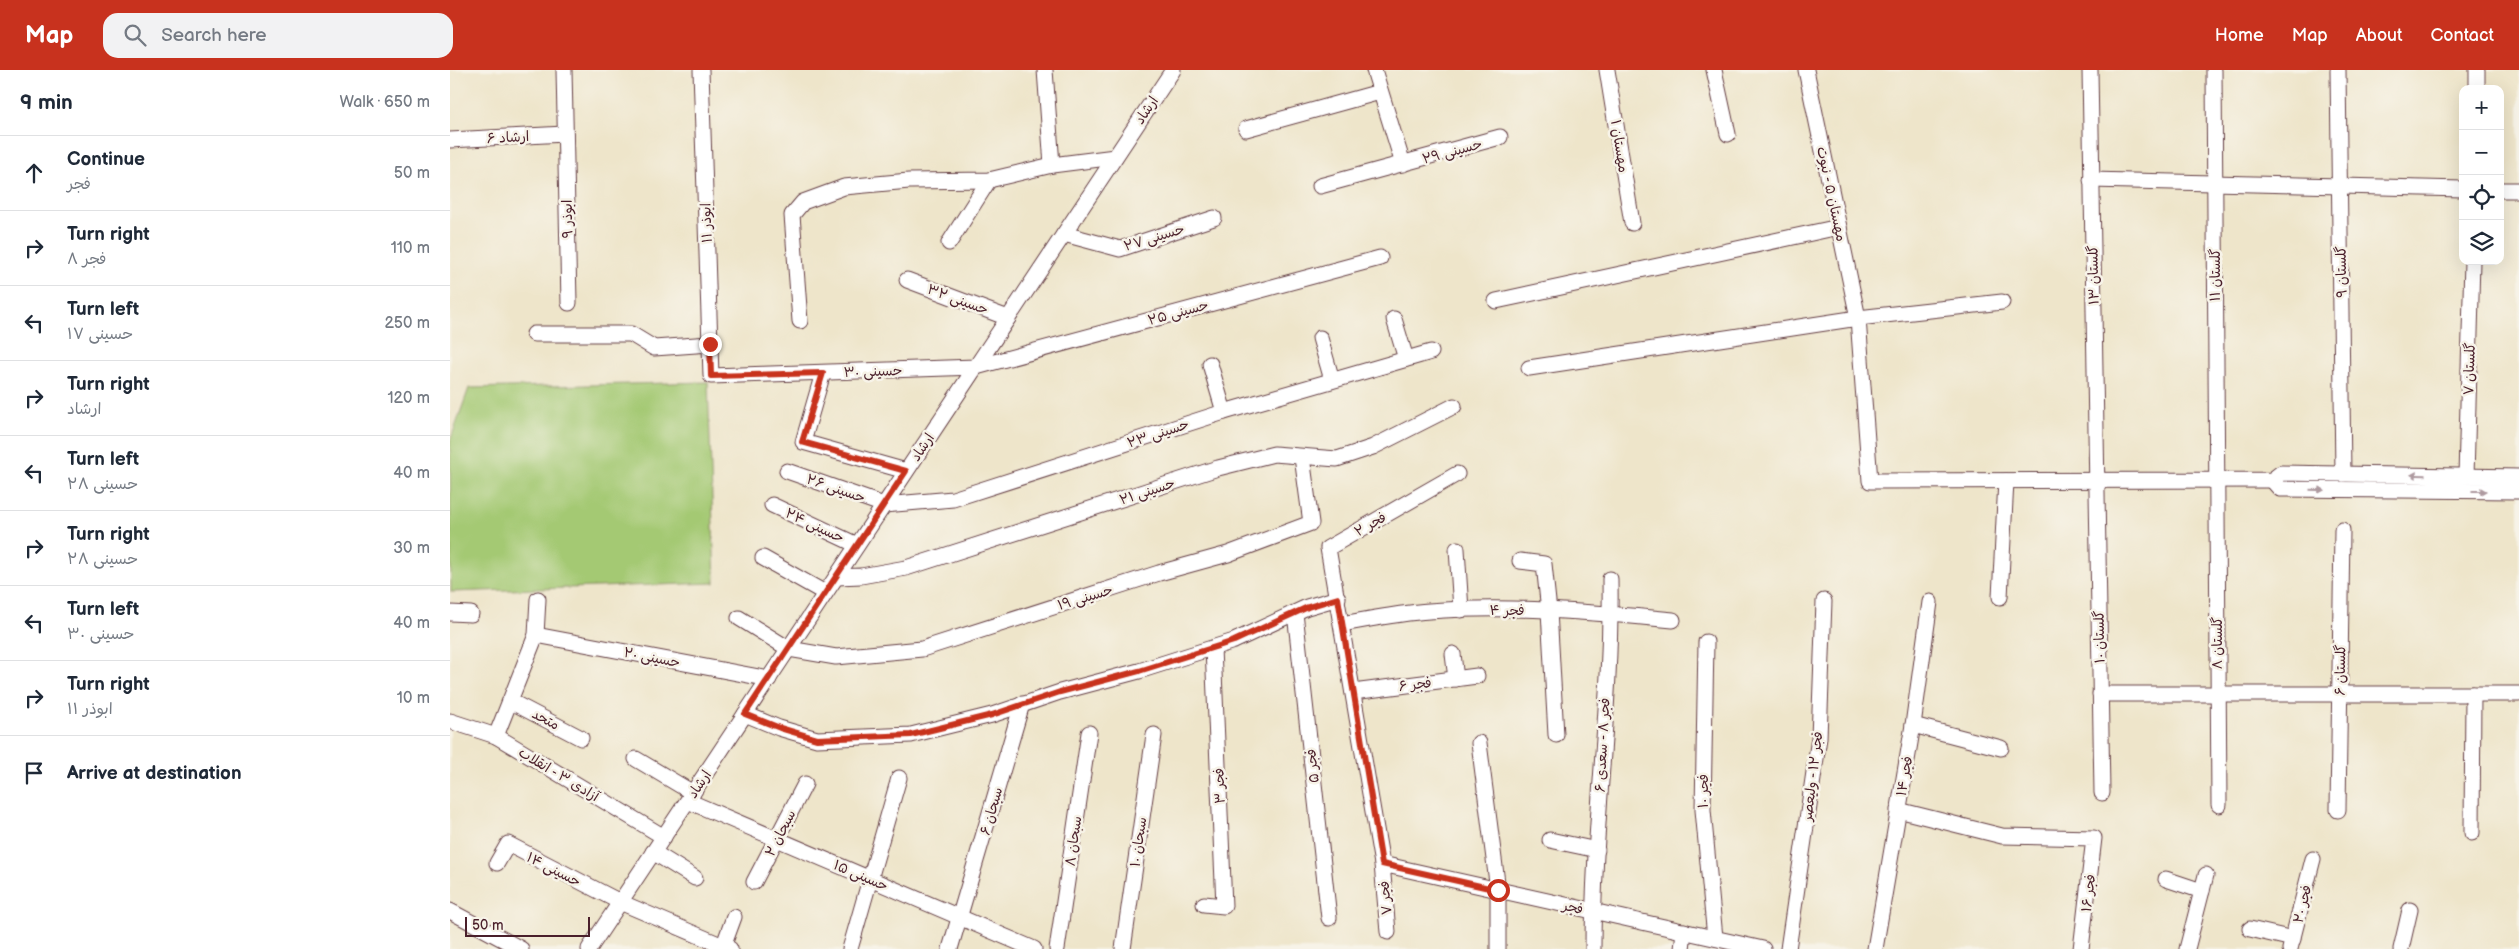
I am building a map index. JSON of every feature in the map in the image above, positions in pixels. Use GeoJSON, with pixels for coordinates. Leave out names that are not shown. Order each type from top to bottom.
{"type":"FeatureCollection","features":[{"type":"Feature","properties":{"kind":"street","name":"ابوذر ۹"},"geometry":{"type":"LineString","coordinates":[[564,70],[569,303]]}},
{"type":"Feature","properties":{"kind":"street","name":"ابوذر ۱۱"},"geometry":{"type":"LineString","coordinates":[[701,70],[711,376]]}},
{"type":"Feature","properties":{"kind":"street"},"geometry":{"type":"LineString","coordinates":[[1045,70],[1052,165]]}},
{"type":"Feature","properties":{"kind":"street","name":"ارشاد"},"geometry":{"type":"LineString","coordinates":[[589,949],[1173,70]]}},
{"type":"Feature","properties":{"kind":"street","name":"حسینی ۲۹"},"geometry":{"type":"LineString","coordinates":[[1374,70],[1403,164]]}},
{"type":"Feature","properties":{"kind":"street","name":"مهستان ۱"},"geometry":{"type":"LineString","coordinates":[[1607,70],[1632,223]]}},
{"type":"Feature","properties":{"kind":"street"},"geometry":{"type":"LineString","coordinates":[[1714,70],[1728,134]]}},
{"type":"Feature","properties":{"kind":"street","name":"مهستان ۵ - نبوت"},"geometry":{"type":"LineString","coordinates":[[1806,70],[1858,318],[1870,481],[2006,481]]}},
{"type":"Feature","properties":{"kind":"street","name":"گلستان ۱۳"},"geometry":{"type":"LineString","coordinates":[[2090,70],[2096,481]]}},
{"type":"Feature","properties":{"kind":"street","name":"گلستان ۱۱"},"geometry":{"type":"LineString","coordinates":[[2214,70],[2216,480]]}},
{"type":"Feature","properties":{"kind":"street","name":"گلستان ۹"},"geometry":{"type":"LineString","coordinates":[[2338,70],[2343,474]]}},
{"type":"Feature","properties":{"kind":"street"},"geometry":{"type":"LineString","coordinates":[[2477,70],[2477,85]]}},
{"type":"Feature","properties":{"kind":"street"},"geometry":{"type":"LineString","coordinates":[[1246,129],[1380,92]]}},
{"type":"Feature","properties":{"kind":"street","name":"ارشاد ۶"},"geometry":{"type":"LineString","coordinates":[[450,140],[565,134]]}},
{"type":"Feature","properties":{"kind":"street","name":"حسینی ۲۹"},"geometry":{"type":"LineString","coordinates":[[1320,186],[1500,137]]}},
{"type":"Feature","properties":{"kind":"street"},"geometry":{"type":"LineString","coordinates":[[800,321],[792,215],[802,202],[844,187],[909,181],[989,180],[1052,165],[1115,157]]}},
{"type":"Feature","properties":{"kind":"street"},"geometry":{"type":"LineString","coordinates":[[949,243],[989,180]]}},
{"type":"Feature","properties":{"kind":"street"},"geometry":{"type":"LineString","coordinates":[[2091,180],[2459,189]]}},
{"type":"Feature","properties":{"kind":"street"},"geometry":{"type":"LineString","coordinates":[[2504,190],[2519,190]]}},
{"type":"Feature","properties":{"kind":"street","name":"حسینی ۲۷"},"geometry":{"type":"LineString","coordinates":[[1064,234],[1120,249],[1214,218]]}},
{"type":"Feature","properties":{"kind":"street"},"geometry":{"type":"LineString","coordinates":[[1496,301],[1839,227]]}},
{"type":"Feature","properties":{"kind":"street","name":"حسینی ۲۵"},"geometry":{"type":"LineString","coordinates":[[976,367],[1380,258]]}},
{"type":"Feature","properties":{"kind":"street","name":"گلستان ۷"},"geometry":{"type":"LineString","coordinates":[[2466,476],[2472,265]]}},
{"type":"Feature","properties":{"kind":"street","name":"حسینی ۳۲"},"geometry":{"type":"LineString","coordinates":[[907,280],[1008,318]]}},
{"type":"Feature","properties":{"kind":"street"},"geometry":{"type":"LineString","coordinates":[[1529,368],[1858,318],[2002,302]]}},
{"type":"Feature","properties":{"kind":"street"},"geometry":{"type":"LineString","coordinates":[[1394,318],[1406,359]]}},
{"type":"Feature","properties":{"kind":"street"},"geometry":{"type":"LineString","coordinates":[[534,334],[631,334],[654,348],[710,344]]}},
{"type":"Feature","properties":{"kind":"street"},"geometry":{"type":"LineString","coordinates":[[1320,338],[1332,380]]}},
{"type":"Feature","properties":{"kind":"street","name":"حسینی ۲۳"},"geometry":{"type":"LineString","coordinates":[[884,505],[953,499],[1224,412],[1431,352]]}},
{"type":"Feature","properties":{"kind":"street"},"geometry":{"type":"LineString","coordinates":[[1210,364],[1224,412]]}},
{"type":"Feature","properties":{"kind":"street","name":"حسینی ۳۰"},"geometry":{"type":"LineString","coordinates":[[711,376],[976,367]]}},
{"type":"Feature","properties":{"kind":"street"},"geometry":{"type":"LineString","coordinates":[[823,373],[802,442],[906,471]]}},
{"type":"Feature","properties":{"kind":"street","name":"حسینی ۲۱"},"geometry":{"type":"LineString","coordinates":[[836,576],[861,576],[906,568],[1218,468],[1274,454],[1337,459],[1373,447],[1454,406]]}},
{"type":"Feature","properties":{"kind":"street","name":"حسینی ۱۹"},"geometry":{"type":"LineString","coordinates":[[789,649],[836,656],[922,650],[1159,573],[1228,554],[1311,523],[1302,457]]}},
{"type":"Feature","properties":{"kind":"street","name":"حسینی ۲۶"},"geometry":{"type":"LineString","coordinates":[[788,471],[884,505]]}},
{"type":"Feature","properties":{"kind":"street"},"geometry":{"type":"LineString","coordinates":[[2000,597],[2006,481],[2272,480],[2281,473],[2519,477]]}},
{"type":"Feature","properties":{"kind":"street","name":"فجر ۲"},"geometry":{"type":"LineString","coordinates":[[1338,598],[1328,548],[1457,474]]}},
{"type":"Feature","properties":{"kind":"street","name":"گلستان ۸"},"geometry":{"type":"LineString","coordinates":[[2216,480],[2219,804]]}},
{"type":"Feature","properties":{"kind":"street"},"geometry":{"type":"LineString","coordinates":[[2272,480],[2280,489],[2289,490],[2519,491]]}},
{"type":"Feature","properties":{"kind":"street","name":"گلستان ۱۰"},"geometry":{"type":"LineString","coordinates":[[2096,481],[2102,793]]}},
{"type":"Feature","properties":{"kind":"street","name":"حسینی ۲۴"},"geometry":{"type":"LineString","coordinates":[[772,505],[857,545]]}},
{"type":"Feature","properties":{"kind":"street","name":"گلستان ۶"},"geometry":{"type":"LineString","coordinates":[[2338,810],[2342,530]]}},
{"type":"Feature","properties":{"kind":"street"},"geometry":{"type":"LineString","coordinates":[[1457,549],[1461,610]]}},
{"type":"Feature","properties":{"kind":"street"},"geometry":{"type":"LineString","coordinates":[[763,558],[825,593]]}},
{"type":"Feature","properties":{"kind":"street"},"geometry":{"type":"LineString","coordinates":[[1520,561],[1544,564],[1549,611],[1556,735]]}},
{"type":"Feature","properties":{"kind":"street","name":"فجر ۸ - سعدی ۶"},"geometry":{"type":"LineString","coordinates":[[1593,949],[1593,911],[1611,614],[1610,578]]}},
{"type":"Feature","properties":{"kind":"street"},"geometry":{"type":"LineString","coordinates":[[745,714],[780,728],[817,739],[911,735],[992,715],[1022,704],[1213,648],[1234,641],[1295,613],[1338,598]]}},
{"type":"Feature","properties":{"kind":"street","name":"فجر ۷"},"geometry":{"type":"LineString","coordinates":[[1338,598],[1382,864],[1388,932]]}},
{"type":"Feature","properties":{"kind":"street"},"geometry":{"type":"LineString","coordinates":[[496,736],[536,635],[538,599]]}},
{"type":"Feature","properties":{"kind":"street","name":"فجر ۱۲ - ولیعصر"},"geometry":{"type":"LineString","coordinates":[[1788,949],[1819,738],[1824,601]]}},
{"type":"Feature","properties":{"kind":"street","name":"فجر ۱۴"},"geometry":{"type":"LineString","coordinates":[[1875,949],[1914,725],[1930,602]]}},
{"type":"Feature","properties":{"kind":"street","name":"فجر ۴"},"geometry":{"type":"LineString","coordinates":[[1342,624],[1428,611],[1461,610],[1549,611],[1673,620]]}},
{"type":"Feature","properties":{"kind":"street"},"geometry":{"type":"LineString","coordinates":[[450,613],[471,614]]}},
{"type":"Feature","properties":{"kind":"street","name":"فجر ۵"},"geometry":{"type":"LineString","coordinates":[[1295,613],[1329,918]]}},
{"type":"Feature","properties":{"kind":"street"},"geometry":{"type":"LineString","coordinates":[[739,618],[789,649]]}},
{"type":"Feature","properties":{"kind":"street","name":"حسینی ۲۰"},"geometry":{"type":"LineString","coordinates":[[536,635],[769,679]]}},
{"type":"Feature","properties":{"kind":"street","name":"فجر ۱۰"},"geometry":{"type":"LineString","coordinates":[[1706,642],[1703,810],[1715,938]]}},
{"type":"Feature","properties":{"kind":"street","name":"فجر ۳"},"geometry":{"type":"LineString","coordinates":[[1204,904],[1224,906],[1213,648]]}},
{"type":"Feature","properties":{"kind":"street"},"geometry":{"type":"LineString","coordinates":[[1453,654],[1456,679]]}},
{"type":"Feature","properties":{"kind":"street","name":"فجر ۶"},"geometry":{"type":"LineString","coordinates":[[1353,692],[1477,676]]}},
{"type":"Feature","properties":{"kind":"street"},"geometry":{"type":"LineString","coordinates":[[2100,694],[2519,694]]}},
{"type":"Feature","properties":{"kind":"street"},"geometry":{"type":"LineString","coordinates":[[2472,833],[2473,694]]}},
{"type":"Feature","properties":{"kind":"street","name":"متحد"},"geometry":{"type":"LineString","coordinates":[[510,701],[581,738]]}},
{"type":"Feature","properties":{"kind":"street","name":"سبحان ۶"},"geometry":{"type":"LineString","coordinates":[[950,949],[1022,704]]}},
{"type":"Feature","properties":{"kind":"street","name":"آزادی ۳ - انقلاب"},"geometry":{"type":"LineString","coordinates":[[450,721],[496,736],[664,837]]}},
{"type":"Feature","properties":{"kind":"street"},"geometry":{"type":"LineString","coordinates":[[1914,725],[2000,748]]}},
{"type":"Feature","properties":{"kind":"street","name":"سبحان ۸"},"geometry":{"type":"LineString","coordinates":[[1057,949],[1089,733]]}},
{"type":"Feature","properties":{"kind":"street","name":"سبحان ۱۰"},"geometry":{"type":"LineString","coordinates":[[1123,949],[1154,735]]}},
{"type":"Feature","properties":{"kind":"street"},"geometry":{"type":"LineString","coordinates":[[1479,743],[1498,890],[1498,949]]}},
{"type":"Feature","properties":{"kind":"street","name":"حسینی ۱۵"},"geometry":{"type":"LineString","coordinates":[[636,759],[690,797],[777,839],[1034,949]]}},
{"type":"Feature","properties":{"kind":"street"},"geometry":{"type":"LineString","coordinates":[[850,949],[899,778]]}},
{"type":"Feature","properties":{"kind":"street","name":"سبحان ۲"},"geometry":{"type":"LineString","coordinates":[[754,882],[805,784]]}},
{"type":"Feature","properties":{"kind":"street","name":"فجر ۱۶"},"geometry":{"type":"LineString","coordinates":[[1898,810],[2002,836],[2094,838],[2081,949]]}},
{"type":"Feature","properties":{"kind":"street"},"geometry":{"type":"LineString","coordinates":[[1550,840],[1597,850]]}},
{"type":"Feature","properties":{"kind":"street","name":"حسینی ۱۴"},"geometry":{"type":"LineString","coordinates":[[497,863],[508,844],[620,902]]}},
{"type":"Feature","properties":{"kind":"street"},"geometry":{"type":"LineString","coordinates":[[653,852],[696,878]]}},
{"type":"Feature","properties":{"kind":"street","name":"فجر ۲۰"},"geometry":{"type":"LineString","coordinates":[[2292,944],[2313,859]]}},
{"type":"Feature","properties":{"kind":"street","name":"فجر"},"geometry":{"type":"LineString","coordinates":[[1382,864],[1763,949]]}},
{"type":"Feature","properties":{"kind":"street"},"geometry":{"type":"LineString","coordinates":[[2187,949],[2206,875]]}},
{"type":"Feature","properties":{"kind":"street"},"geometry":{"type":"LineString","coordinates":[[2166,879],[2202,891]]}},
{"type":"Feature","properties":{"kind":"street"},"geometry":{"type":"LineString","coordinates":[[620,902],[727,948],[734,917]]}},
{"type":"Feature","properties":{"kind":"street"},"geometry":{"type":"LineString","coordinates":[[2401,949],[2410,910]]}},
{"type":"Feature","properties":{"kind":"street"},"geometry":{"type":"LineString","coordinates":[[450,911],[521,949]]}},
{"type":"Feature","properties":{"kind":"street"},"geometry":{"type":"LineString","coordinates":[[2250,929],[2292,944]]}},
{"type":"Feature","properties":{"kind":"street"},"geometry":{"type":"LineString","coordinates":[[1682,949],[1684,931]]}},
{"type":"Feature","properties":{"kind":"green space"},"geometry":{"type":"Polygon","coordinates":[[[708,382],[715,583],[451,592],[450,441],[469,388],[708,382]]]}},
{"type":"Feature","properties":{"kind":"route"},"geometry":{"type":"LineString","coordinates":[[710,344],[711,376],[823,373],[802,442],[906,471],[745,714],[780,728],[817,739],[911,735],[992,715],[1060,692],[1139,671],[1234,641],[1308,607],[1338,598],[1382,864],[1498,890]]}}]}
